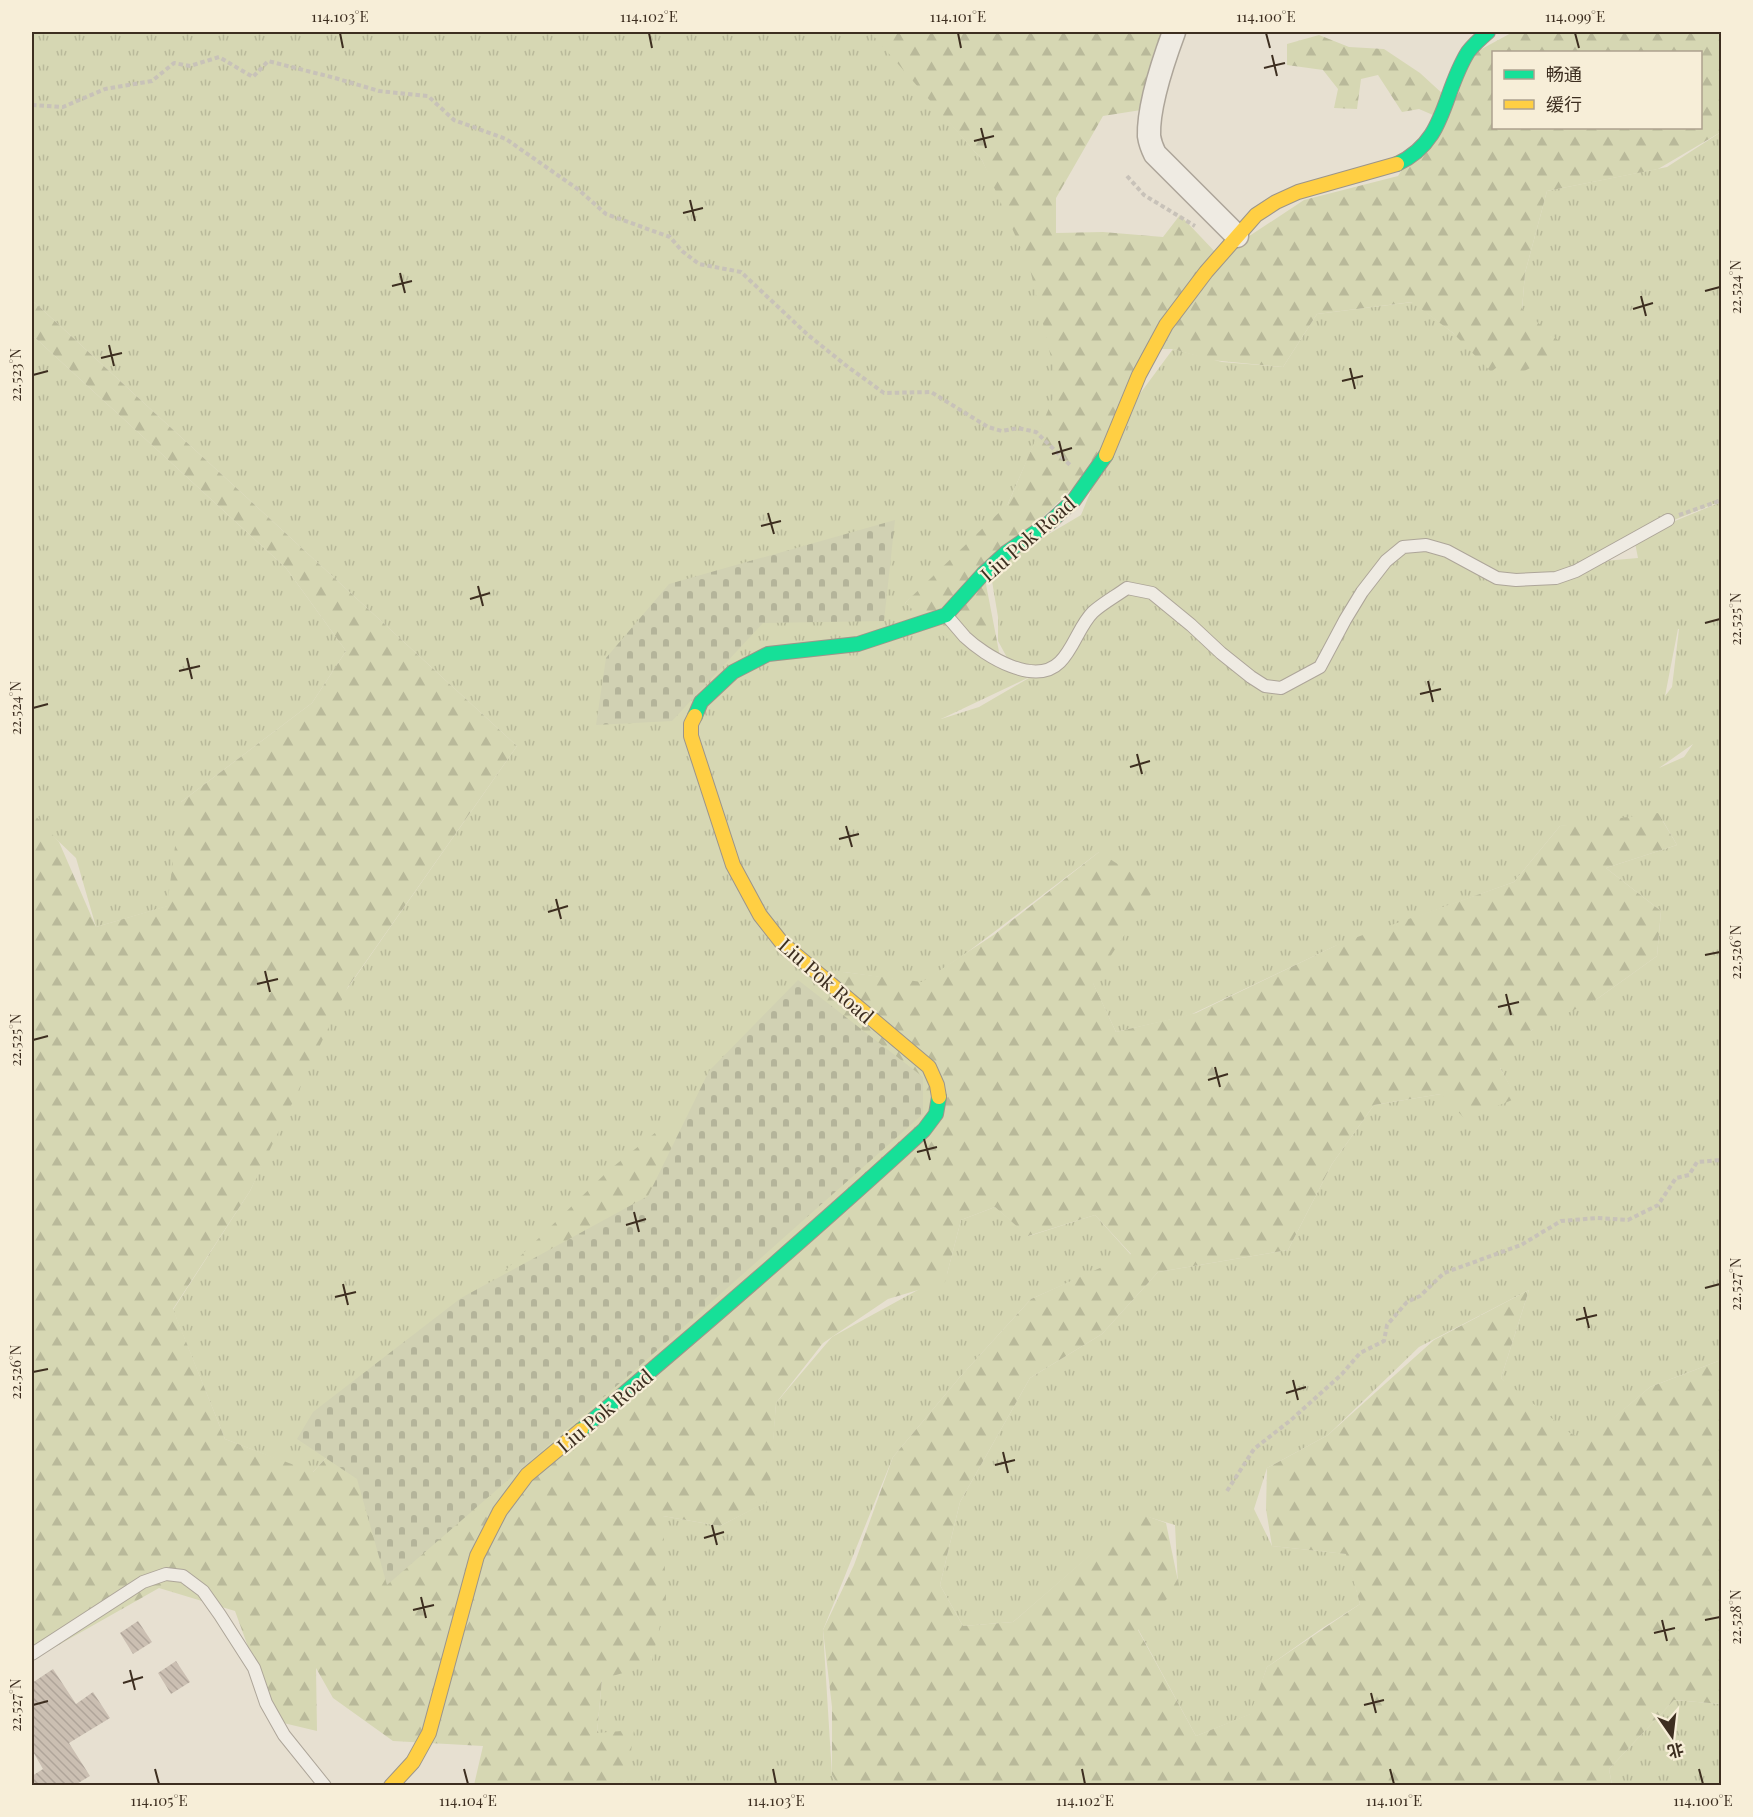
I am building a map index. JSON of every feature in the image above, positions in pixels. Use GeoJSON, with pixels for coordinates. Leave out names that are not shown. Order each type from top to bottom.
{"type":"FeatureCollection","features":[{"type":"Feature","properties":{"kind":"street"},"geometry":{"type":"LineString","coordinates":[[1174,32],[1162,67],[1153,106],[1149,135],[1152,147],[1155,154],[1237,236]]}},
{"type":"Feature","properties":{"kind":"street","name":"Liu Pok Road"},"geometry":{"type":"LineString","coordinates":[[391,1785],[413,1762],[429,1733],[477,1556],[500,1511],[527,1475],[820,1225],[934,1120],[940,1106],[940,1094],[929,1067],[782,943],[760,915],[733,865],[692,736],[691,724],[700,702],[733,672],[768,654],[858,644],[946,615],[983,574],[1007,552],[1049,523],[1074,500],[1106,456],[1139,375],[1166,325],[1219,256],[1256,214],[1286,197],[1310,188],[1390,167],[1412,157],[1428,141],[1468,53],[1488,32]]}},
{"type":"Feature","properties":{"kind":"lane"},"geometry":{"type":"LineString","coordinates":[[946,615],[966,637],[1001,662],[1012,667],[1043,671],[1060,662],[1093,612],[1127,588],[1152,593],[1251,677],[1265,686],[1281,688],[1320,668],[1362,592],[1386,561],[1403,547],[1426,545],[1447,551],[1497,578],[1516,580],[1556,578],[1576,571],[1668,520]]}},
{"type":"Feature","properties":{"kind":"lane"},"geometry":{"type":"LineString","coordinates":[[32,1654],[143,1582],[166,1574],[183,1576],[203,1591],[220,1615],[254,1668],[266,1703],[284,1735],[325,1785]]}},
{"type":"Feature","properties":{"kind":"path"},"geometry":{"type":"LineString","coordinates":[[32,105],[63,107],[105,89],[152,81],[174,63],[190,66],[219,57],[253,77],[268,61],[379,91],[428,96],[454,120],[506,139],[579,190],[606,214],[670,237],[682,251],[699,264],[741,272],[808,335],[884,393],[931,392],[988,427],[1002,431],[1018,428],[1036,432],[1070,465],[1084,485]]}},
{"type":"Feature","properties":{"kind":"path"},"geometry":{"type":"LineString","coordinates":[[1127,176],[1144,195],[1204,231],[1219,256]]}},
{"type":"Feature","properties":{"kind":"path"},"geometry":{"type":"LineString","coordinates":[[1668,520],[1722,500]]}},
{"type":"Feature","properties":{"kind":"path"},"geometry":{"type":"LineString","coordinates":[[1227,1491],[1254,1449],[1308,1405],[1342,1374],[1360,1353],[1384,1341],[1387,1325],[1407,1302],[1420,1296],[1444,1273],[1521,1245],[1561,1221],[1597,1218],[1628,1220],[1658,1204],[1676,1178],[1689,1175],[1697,1162],[1722,1160]]}},
{"type":"Feature","properties":{"kind":"green space"},"geometry":{"type":"Polygon","coordinates":[[[32,32],[872,32],[982,160],[1026,250],[1059,387],[1003,515],[905,603],[1010,663],[998,641],[998,617],[990,569],[1081,515],[1119,422],[1173,349],[1222,362],[1283,367],[1317,314],[1413,302],[1462,340],[1522,310],[1525,273],[1547,191],[1667,167],[1721,132],[1721,501],[1641,535],[1721,502],[1721,1360],[1650,1387],[1586,1442],[1545,1420],[1501,1378],[1529,1290],[1419,1347],[1328,1435],[1267,1468],[1254,1509],[1272,1546],[1347,1554],[1360,1604],[1267,1667],[1251,1714],[1196,1736],[1138,1629],[1178,1586],[1175,1525],[1138,1514],[1013,1622],[963,1626],[940,1585],[960,1502],[1030,1378],[1102,1334],[1158,1272],[1288,1250],[1332,1164],[1374,1105],[1441,1094],[1516,1098],[1496,1060],[1544,1020],[1597,999],[1657,956],[1661,911],[1606,868],[1677,845],[1663,821],[1560,826],[1514,882],[1335,946],[1190,1015],[1116,1032],[1089,975],[1099,852],[965,954],[922,983],[844,972],[821,1023],[444,1330],[312,1473],[225,1439],[173,1310],[250,1191],[333,1009],[517,746],[32,300],[32,32]],[[1634,538],[1592,562],[1638,558],[1634,538]],[[1678,629],[1665,696],[1672,687],[1678,629]],[[1034,675],[941,719],[979,707],[1034,675]],[[1693,744],[1659,768],[1684,757],[1693,744]]]}},
{"type":"Feature","properties":{"kind":"green space"},"geometry":{"type":"Polygon","coordinates":[[[870,32],[1161,32],[1170,59],[1141,110],[1103,116],[1056,198],[1056,233],[1103,232],[1163,237],[1180,215],[1219,256],[1304,200],[1398,176],[1476,52],[1513,32],[1721,32],[1721,132],[1658,169],[1547,191],[1525,273],[1522,309],[1567,348],[1515,376],[1508,358],[1491,372],[1453,333],[1412,302],[1317,314],[1283,367],[1211,360],[1173,349],[1154,349],[1106,456],[984,574],[1001,662],[946,638],[905,603],[1008,504],[1058,387],[1030,269],[982,160],[870,32]]]}},
{"type":"Feature","properties":{"kind":"green space"},"geometry":{"type":"Polygon","coordinates":[[[1319,35],[1349,47],[1384,49],[1420,73],[1444,95],[1433,115],[1419,109],[1402,112],[1378,75],[1361,79],[1357,109],[1334,108],[1338,89],[1323,70],[1287,65],[1287,44],[1319,35]]]}},
{"type":"Feature","properties":{"kind":"green space"},"geometry":{"type":"Polygon","coordinates":[[[32,300],[517,746],[348,987],[250,1191],[173,1309],[225,1439],[313,1472],[444,1330],[608,1171],[666,1124],[706,1106],[821,1023],[814,988],[844,972],[922,982],[995,934],[1099,852],[1155,888],[1093,983],[1116,1032],[1196,1013],[1343,942],[1514,882],[1560,826],[1658,813],[1677,845],[1606,868],[1661,911],[1657,956],[1597,999],[1532,1030],[1500,1068],[1517,1098],[1465,1119],[1441,1094],[1374,1105],[1332,1164],[1288,1250],[1158,1272],[1102,1334],[1030,1378],[960,1502],[940,1585],[963,1626],[1013,1622],[1138,1513],[1166,1523],[1179,1586],[1138,1630],[1196,1736],[1250,1714],[1267,1667],[1360,1604],[1346,1554],[1272,1546],[1266,1509],[1267,1468],[1328,1435],[1434,1340],[1529,1290],[1501,1378],[1570,1433],[1586,1441],[1650,1387],[1721,1360],[1721,1704],[1674,1700],[1609,1769],[1612,1785],[838,1785],[832,1775],[832,1707],[823,1630],[854,1565],[893,1457],[960,1377],[1031,1299],[1131,1254],[1095,1215],[1028,1236],[995,1207],[961,1220],[945,1282],[888,1299],[823,1343],[776,1403],[769,1501],[720,1526],[663,1516],[666,1599],[651,1665],[602,1679],[597,1733],[634,1730],[627,1780],[620,1785],[474,1785],[483,1746],[393,1741],[333,1698],[316,1668],[317,1731],[275,1721],[235,1611],[159,1588],[32,1660],[32,812],[59,842],[96,927],[167,906],[181,802],[312,703],[346,651],[286,568],[32,335],[32,300]]]}},
{"type":"Feature","properties":{"kind":"green space"},"geometry":{"type":"Polygon","coordinates":[[[32,335],[286,568],[346,651],[312,703],[181,802],[182,902],[96,927],[76,858],[32,816],[32,335]]]}},
{"type":"Feature","properties":{"kind":"green space"},"geometry":{"type":"Polygon","coordinates":[[[895,520],[884,621],[763,623],[672,721],[596,725],[606,658],[669,584],[895,520]]]}},
{"type":"Feature","properties":{"kind":"green space"},"geometry":{"type":"Polygon","coordinates":[[[798,980],[923,1077],[923,1114],[635,1370],[387,1585],[357,1479],[297,1439],[313,1412],[461,1298],[648,1196],[709,1071],[798,980]]]}},
{"type":"Feature","properties":{"kind":"green space"},"geometry":{"type":"Polygon","coordinates":[[[995,1207],[1029,1236],[1095,1215],[1131,1255],[1031,1299],[960,1377],[893,1457],[823,1630],[832,1775],[838,1785],[620,1785],[627,1780],[597,1733],[602,1679],[663,1516],[720,1526],[768,1501],[776,1403],[832,1337],[947,1274],[961,1220],[995,1207]]]}},
{"type":"Feature","properties":{"kind":"green space"},"geometry":{"type":"Polygon","coordinates":[[[1674,1700],[1721,1704],[1721,1785],[1612,1785],[1609,1769],[1674,1700]]]}},
{"type":"Feature","properties":{"kind":"building"},"geometry":{"type":"Polygon","coordinates":[[[138,1621],[152,1642],[133,1654],[120,1633],[138,1621]]]}},
{"type":"Feature","properties":{"kind":"building"},"geometry":{"type":"Polygon","coordinates":[[[176,1661],[190,1682],[171,1694],[158,1673],[176,1661]]]}},
{"type":"Feature","properties":{"kind":"building"},"geometry":{"type":"Polygon","coordinates":[[[53,1669],[76,1704],[93,1692],[110,1718],[69,1743],[90,1776],[75,1785],[32,1785],[32,1776],[43,1769],[32,1750],[32,1683],[53,1669]]]}},
{"type":"Feature","properties":{"kind":"traffic: fast"},"geometry":{"type":"LineString","coordinates":[[1397,164],[1426,143],[1442,115],[1468,52],[1488,32]]}},
{"type":"Feature","properties":{"kind":"traffic: fast"},"geometry":{"type":"LineString","coordinates":[[695,716],[701,702],[733,672],[768,654],[858,644],[946,615],[983,574],[1007,552],[1049,523],[1074,500],[1106,455]]}},
{"type":"Feature","properties":{"kind":"traffic: fast"},"geometry":{"type":"LineString","coordinates":[[581,1430],[754,1282],[924,1130],[936,1114],[939,1097]]}},
{"type":"Feature","properties":{"kind":"traffic: slow"},"geometry":{"type":"LineString","coordinates":[[1106,455],[1139,375],[1166,325],[1206,272],[1256,215],[1298,192],[1397,164]]}},
{"type":"Feature","properties":{"kind":"traffic: slow"},"geometry":{"type":"LineString","coordinates":[[695,716],[691,724],[691,736],[733,865],[760,915],[782,943],[929,1067],[937,1085],[939,1097]]}},
{"type":"Feature","properties":{"kind":"traffic: slow"},"geometry":{"type":"LineString","coordinates":[[391,1786],[413,1762],[429,1733],[477,1556],[500,1511],[527,1475],[581,1430]]}}]}
